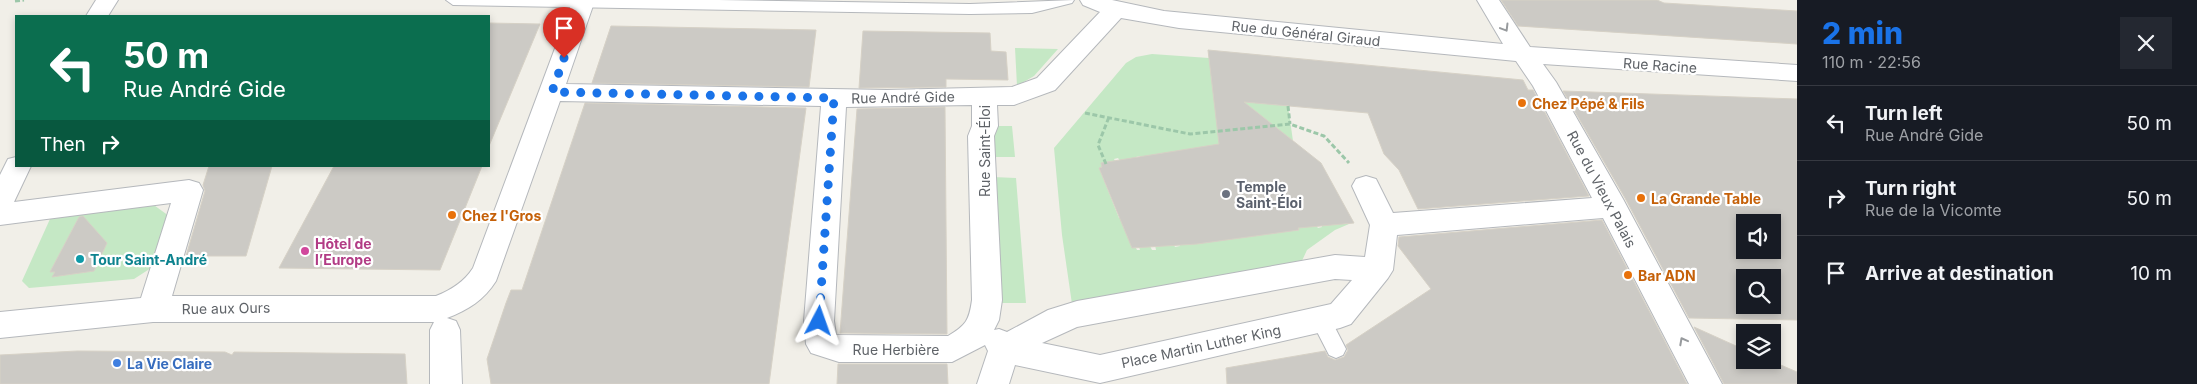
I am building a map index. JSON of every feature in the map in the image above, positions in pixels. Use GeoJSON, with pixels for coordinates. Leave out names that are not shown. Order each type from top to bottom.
{"type":"FeatureCollection","features":[{"type":"Feature","properties":{"kind":"street"},"geometry":{"type":"LineString","coordinates":[[98,15],[106,0]]}},
{"type":"Feature","properties":{"kind":"street","name":"Rue du Général Giraud"},"geometry":{"type":"LineString","coordinates":[[1092,0],[1115,10],[1149,17],[1524,55]]}},
{"type":"Feature","properties":{"kind":"street","name":"Rue du Vieux Palais"},"geometry":{"type":"LineString","coordinates":[[1488,0],[1544,82],[1706,384]]}},
{"type":"Feature","properties":{"kind":"street"},"geometry":{"type":"LineString","coordinates":[[446,384],[448,317],[474,290],[486,273],[584,2]]}},
{"type":"Feature","properties":{"kind":"street","name":"Rue Saint-Éloi"},"geometry":{"type":"LineString","coordinates":[[979,329],[988,300],[981,136],[985,126],[984,96],[1014,96],[1046,84],[1115,10]]}},
{"type":"Feature","properties":{"kind":"street","name":"Rue Racine"},"geometry":{"type":"LineString","coordinates":[[1524,55],[1711,69],[1797,73]]}},
{"type":"Feature","properties":{"kind":"street","name":"Rue André Gide"},"geometry":{"type":"LineString","coordinates":[[552,92],[887,99],[984,96]]}},
{"type":"Feature","properties":{"kind":"street","name":"Rue Herbière"},"geometry":{"type":"LineString","coordinates":[[834,98],[819,321],[822,344],[839,349],[952,350],[979,329]]}},
{"type":"Feature","properties":{"kind":"street"},"geometry":{"type":"LineString","coordinates":[[0,201],[17,167]]}},
{"type":"Feature","properties":{"kind":"street"},"geometry":{"type":"LineString","coordinates":[[993,384],[1004,349],[1059,319],[1077,314],[1335,267],[1378,270],[1384,225],[1366,186]]}},
{"type":"Feature","properties":{"kind":"street"},"geometry":{"type":"LineString","coordinates":[[0,214],[189,190],[153,309]]}},
{"type":"Feature","properties":{"kind":"street"},"geometry":{"type":"LineString","coordinates":[[1384,225],[1613,208]]}},
{"type":"Feature","properties":{"kind":"street","name":"Place Martin Luther King"},"geometry":{"type":"LineString","coordinates":[[1004,349],[1100,369],[1340,315],[1378,270]]}},
{"type":"Feature","properties":{"kind":"street","name":"Rue aux Ours"},"geometry":{"type":"LineString","coordinates":[[0,326],[153,309],[436,309],[448,317]]}},
{"type":"Feature","properties":{"kind":"street"},"geometry":{"type":"LineString","coordinates":[[979,329],[1004,349]]}},
{"type":"Feature","properties":{"kind":"lane"},"geometry":{"type":"LineString","coordinates":[[453,0],[970,9],[1032,8],[1067,0]]}},
{"type":"Feature","properties":{"kind":"lane"},"geometry":{"type":"LineString","coordinates":[[1321,320],[1336,349]]}},
{"type":"Feature","properties":{"kind":"path"},"geometry":{"type":"LineString","coordinates":[[15,1],[24,0]]}},
{"type":"Feature","properties":{"kind":"path"},"geometry":{"type":"LineString","coordinates":[[1288,106],[1290,124]]}},
{"type":"Feature","properties":{"kind":"path"},"geometry":{"type":"LineString","coordinates":[[1085,112],[1190,134],[1290,124],[1324,136],[1340,151],[1366,186]]}},
{"type":"Feature","properties":{"kind":"path"},"geometry":{"type":"LineString","coordinates":[[1106,164],[1098,146],[1109,117]]}},
{"type":"Feature","properties":{"kind":"green space"},"geometry":{"type":"Polygon","coordinates":[[[1015,48],[1058,49],[1034,76],[1017,86],[1015,48]]]}},
{"type":"Feature","properties":{"kind":"green space"},"geometry":{"type":"Polygon","coordinates":[[[1152,54],[1209,58],[1214,98],[1288,106],[1293,141],[1165,156],[1162,153],[1158,154],[1160,157],[1143,159],[1140,156],[1136,157],[1138,160],[1121,162],[1118,158],[1114,159],[1116,163],[1099,168],[1119,218],[1123,218],[1126,226],[1123,226],[1123,228],[1127,228],[1130,235],[1127,237],[1131,237],[1132,248],[1140,250],[1139,247],[1150,246],[1152,250],[1156,250],[1155,245],[1173,243],[1175,247],[1180,246],[1178,242],[1202,243],[1292,227],[1295,231],[1299,230],[1297,226],[1315,224],[1318,228],[1322,227],[1321,224],[1342,221],[1344,224],[1349,224],[1335,230],[1307,250],[1300,265],[1072,304],[1062,235],[1054,148],[1126,63],[1136,57],[1152,54]]]}},
{"type":"Feature","properties":{"kind":"green space"},"geometry":{"type":"Polygon","coordinates":[[[997,126],[1012,126],[1015,157],[991,157],[991,145],[997,126]]]}},
{"type":"Feature","properties":{"kind":"green space"},"geometry":{"type":"Polygon","coordinates":[[[993,177],[1016,178],[1026,303],[1000,303],[993,177]]]}},
{"type":"Feature","properties":{"kind":"green space"},"geometry":{"type":"Polygon","coordinates":[[[151,203],[169,216],[151,268],[134,279],[29,288],[22,281],[50,219],[60,213],[151,203]]]}},
{"type":"Feature","properties":{"kind":"building"},"geometry":{"type":"Polygon","coordinates":[[[1501,0],[1657,0],[1664,3],[1797,11],[1797,44],[1518,26],[1501,0]]]}},
{"type":"Feature","properties":{"kind":"building"},"geometry":{"type":"Polygon","coordinates":[[[490,23],[540,24],[490,144],[490,23]]]}},
{"type":"Feature","properties":{"kind":"building"},"geometry":{"type":"Polygon","coordinates":[[[611,26],[816,30],[809,87],[592,83],[611,26]]]}},
{"type":"Feature","properties":{"kind":"building"},"geometry":{"type":"Polygon","coordinates":[[[863,31],[990,33],[991,51],[1006,52],[1008,80],[946,79],[946,87],[859,88],[863,31]]]}},
{"type":"Feature","properties":{"kind":"building"},"geometry":{"type":"Polygon","coordinates":[[[1208,50],[1523,80],[1528,90],[1533,90],[1589,196],[1418,209],[1399,170],[1384,154],[1368,113],[1244,102],[1321,163],[1354,223],[1298,228],[1299,230],[1197,244],[1132,248],[1099,168],[1102,167],[1101,163],[1219,144],[1208,50]]]}},
{"type":"Feature","properties":{"kind":"building"},"geometry":{"type":"Polygon","coordinates":[[[1563,91],[1797,99],[1797,320],[1689,318],[1625,198],[1563,91]]]}},
{"type":"Feature","properties":{"kind":"building"},"geometry":{"type":"Polygon","coordinates":[[[585,103],[806,108],[769,384],[491,384],[487,359],[511,290],[522,290],[585,103]]]}},
{"type":"Feature","properties":{"kind":"building"},"geometry":{"type":"Polygon","coordinates":[[[945,107],[947,334],[840,333],[857,109],[945,107]]]}},
{"type":"Feature","properties":{"kind":"building"},"geometry":{"type":"Polygon","coordinates":[[[209,167],[272,167],[246,256],[186,256],[205,191],[203,185],[209,167]]]}},
{"type":"Feature","properties":{"kind":"building"},"geometry":{"type":"Polygon","coordinates":[[[333,167],[482,167],[440,270],[279,268],[333,167]]]}},
{"type":"Feature","properties":{"kind":"building"},"geometry":{"type":"Polygon","coordinates":[[[83,216],[107,243],[94,271],[52,277],[55,272],[50,272],[79,217],[83,216]]]}},
{"type":"Feature","properties":{"kind":"building"},"geometry":{"type":"Polygon","coordinates":[[[1602,220],[1687,384],[1227,384],[1226,368],[1325,351],[1328,357],[1335,360],[1344,357],[1348,350],[1346,345],[1431,289],[1398,246],[1399,237],[1602,220]]]}},
{"type":"Feature","properties":{"kind":"building"},"geometry":{"type":"Polygon","coordinates":[[[1694,327],[1736,346],[1736,369],[1781,369],[1781,365],[1797,372],[1797,384],[1724,384],[1694,327]]]}},
{"type":"Feature","properties":{"kind":"building"},"geometry":{"type":"Polygon","coordinates":[[[77,351],[225,352],[232,355],[234,352],[405,354],[407,384],[0,384],[0,355],[77,351]]]}},
{"type":"Feature","properties":{"kind":"building"},"geometry":{"type":"Polygon","coordinates":[[[838,364],[947,364],[948,384],[837,384],[838,364]]]}},
{"type":"Feature","properties":{"kind":"place","name":"Chez Pépé & Fils"},"geometry":{"type":"Point","coordinates":[1522,103]}},
{"type":"Feature","properties":{"kind":"place","name":"Temple Saint-Éloi"},"geometry":{"type":"Point","coordinates":[1226,194]}},
{"type":"Feature","properties":{"kind":"place","name":"La Grande Table"},"geometry":{"type":"Point","coordinates":[1641,198]}},
{"type":"Feature","properties":{"kind":"place","name":"Chez l'Gros"},"geometry":{"type":"Point","coordinates":[452,215]}},
{"type":"Feature","properties":{"kind":"place","name":"Hôtel de l’Europe"},"geometry":{"type":"Point","coordinates":[305,251]}},
{"type":"Feature","properties":{"kind":"place","name":"Tour Saint-André"},"geometry":{"type":"Point","coordinates":[80,259]}},
{"type":"Feature","properties":{"kind":"place","name":"Bar ADN"},"geometry":{"type":"Point","coordinates":[1628,275]}},
{"type":"Feature","properties":{"kind":"place","name":"La Vie Claire"},"geometry":{"type":"Point","coordinates":[117,363]}},
{"type":"Feature","properties":{"kind":"route"},"geometry":{"type":"LineString","coordinates":[[564,58],[552,92],[834,98],[819,321]]}}]}
